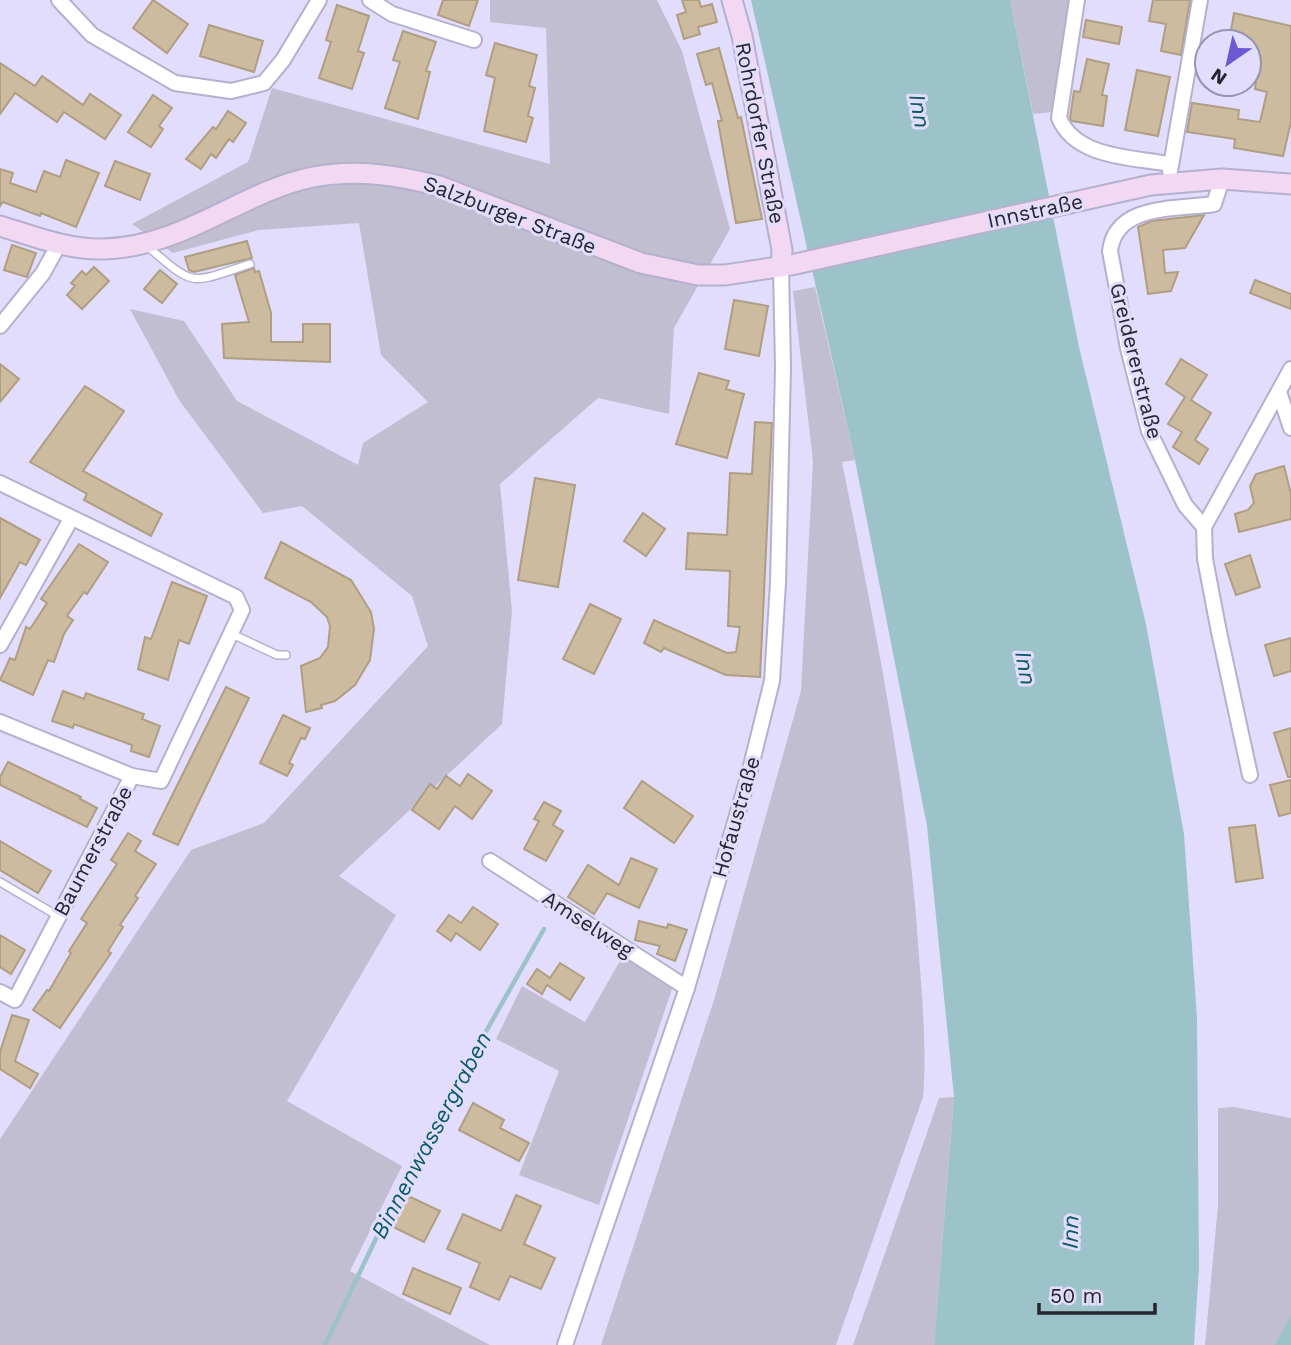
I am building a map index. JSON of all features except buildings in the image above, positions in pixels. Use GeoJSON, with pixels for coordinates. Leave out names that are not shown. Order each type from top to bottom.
{"type":"FeatureCollection","features":[{"type":"Feature","properties":{"kind":"main road","name":"Rohrdorfer Straße"},"geometry":{"type":"LineString","coordinates":[[732,0],[742,36],[780,237],[781,267]]}},
{"type":"Feature","properties":{"kind":"main road","name":"Salzburger Straße"},"geometry":{"type":"LineString","coordinates":[[0,226],[59,244],[100,249],[143,243],[209,222],[292,183],[358,172],[408,178],[439,186],[610,253],[672,271],[725,275],[781,267]]}},
{"type":"Feature","properties":{"kind":"main road","name":"Innstraße"},"geometry":{"type":"LineString","coordinates":[[781,267],[1074,202],[1170,173],[1291,184]]}},
{"type":"Feature","properties":{"kind":"street"},"geometry":{"type":"LineString","coordinates":[[59,0],[92,35],[175,83],[231,91],[264,83],[284,60],[319,0]]}},
{"type":"Feature","properties":{"kind":"street"},"geometry":{"type":"LineString","coordinates":[[370,0],[393,15],[474,40]]}},
{"type":"Feature","properties":{"kind":"street"},"geometry":{"type":"LineString","coordinates":[[1077,0],[1059,118],[1063,128],[1074,140],[1090,149],[1170,173],[1200,0]]}},
{"type":"Feature","properties":{"kind":"street","name":"Greidererstraße"},"geometry":{"type":"LineString","coordinates":[[1204,527],[1185,505],[1150,431],[1128,348],[1110,251],[1112,235],[1131,216],[1214,204],[1222,179]]}},
{"type":"Feature","properties":{"kind":"street"},"geometry":{"type":"LineString","coordinates":[[0,326],[43,273],[59,244]]}},
{"type":"Feature","properties":{"kind":"street","name":"Hofaustraße"},"geometry":{"type":"LineString","coordinates":[[565,1345],[687,988],[749,774],[772,681],[779,569],[783,368],[781,267]]}},
{"type":"Feature","properties":{"kind":"street"},"geometry":{"type":"LineString","coordinates":[[1250,775],[1216,620],[1205,559],[1204,527],[1291,369]]}},
{"type":"Feature","properties":{"kind":"street"},"geometry":{"type":"LineString","coordinates":[[1279,392],[1291,428]]}},
{"type":"Feature","properties":{"kind":"street"},"geometry":{"type":"LineString","coordinates":[[0,483],[236,597],[242,610],[161,781],[132,776]]}},
{"type":"Feature","properties":{"kind":"street"},"geometry":{"type":"LineString","coordinates":[[0,645],[71,519]]}},
{"type":"Feature","properties":{"kind":"street","name":"Baumerstraße"},"geometry":{"type":"LineString","coordinates":[[0,722],[132,776],[15,1000],[0,992]]}},
{"type":"Feature","properties":{"kind":"street","name":"Amselweg"},"geometry":{"type":"LineString","coordinates":[[490,861],[687,988]]}},
{"type":"Feature","properties":{"kind":"lane"},"geometry":{"type":"LineString","coordinates":[[143,243],[187,279],[204,280],[250,264]]}},
{"type":"Feature","properties":{"kind":"lane"},"geometry":{"type":"LineString","coordinates":[[232,634],[285,655]]}},
{"type":"Feature","properties":{"kind":"lane"},"geometry":{"type":"LineString","coordinates":[[0,883],[58,916]]}},
{"type":"Feature","properties":{"kind":"shaded area"},"geometry":{"type":"Polygon","coordinates":[[[490,0],[657,0],[682,51],[730,229],[674,328],[669,414],[598,398],[500,484],[512,611],[502,724],[339,876],[396,915],[287,1101],[402,1166],[350,1271],[490,1345],[0,1345],[0,1139],[191,850],[264,823],[428,646],[412,596],[302,506],[263,513],[179,400],[130,309],[184,321],[237,401],[358,465],[363,443],[428,402],[381,355],[359,223],[259,230],[173,253],[132,224],[248,162],[272,88],[550,164],[546,28],[490,22],[490,0]]]}},
{"type":"Feature","properties":{"kind":"shaded area"},"geometry":{"type":"Polygon","coordinates":[[[1010,0],[1072,0],[1053,112],[1033,114],[1010,0]]]}},
{"type":"Feature","properties":{"kind":"shaded area"},"geometry":{"type":"Polygon","coordinates":[[[815,287],[855,460],[842,462],[888,702],[906,822],[922,1001],[923,1097],[836,1345],[601,1345],[714,1000],[801,691],[813,461],[793,291],[815,287]]]}},
{"type":"Feature","properties":{"kind":"shaded area"},"geometry":{"type":"Polygon","coordinates":[[[624,954],[674,983],[599,1205],[519,1175],[559,1071],[496,1039],[522,986],[585,1022],[624,954]]]}},
{"type":"Feature","properties":{"kind":"shaded area"},"geometry":{"type":"Polygon","coordinates":[[[954,1097],[934,1345],[853,1345],[939,1098],[954,1097]]]}},
{"type":"Feature","properties":{"kind":"shaded area"},"geometry":{"type":"Polygon","coordinates":[[[1234,1107],[1291,1118],[1291,1345],[1205,1345],[1218,1205],[1218,1108],[1234,1107]]]}},
{"type":"Feature","properties":{"kind":"water","name":"Inn"},"geometry":{"type":"Polygon","coordinates":[[[751,0],[1010,0],[1079,347],[1146,624],[1184,834],[1197,1018],[1199,1267],[1194,1345],[934,1345],[954,1097],[927,826],[855,460],[751,0]]]}},
{"type":"Feature","properties":{"kind":"water"},"geometry":{"type":"Polygon","coordinates":[[[1291,1315],[1291,1345],[1275,1345],[1291,1315]]]}},
{"type":"Feature","properties":{"kind":"waterway","name":"Binnenwassergraben"},"geometry":{"type":"LineString","coordinates":[[325,1345],[415,1157],[544,929]]}}]}
